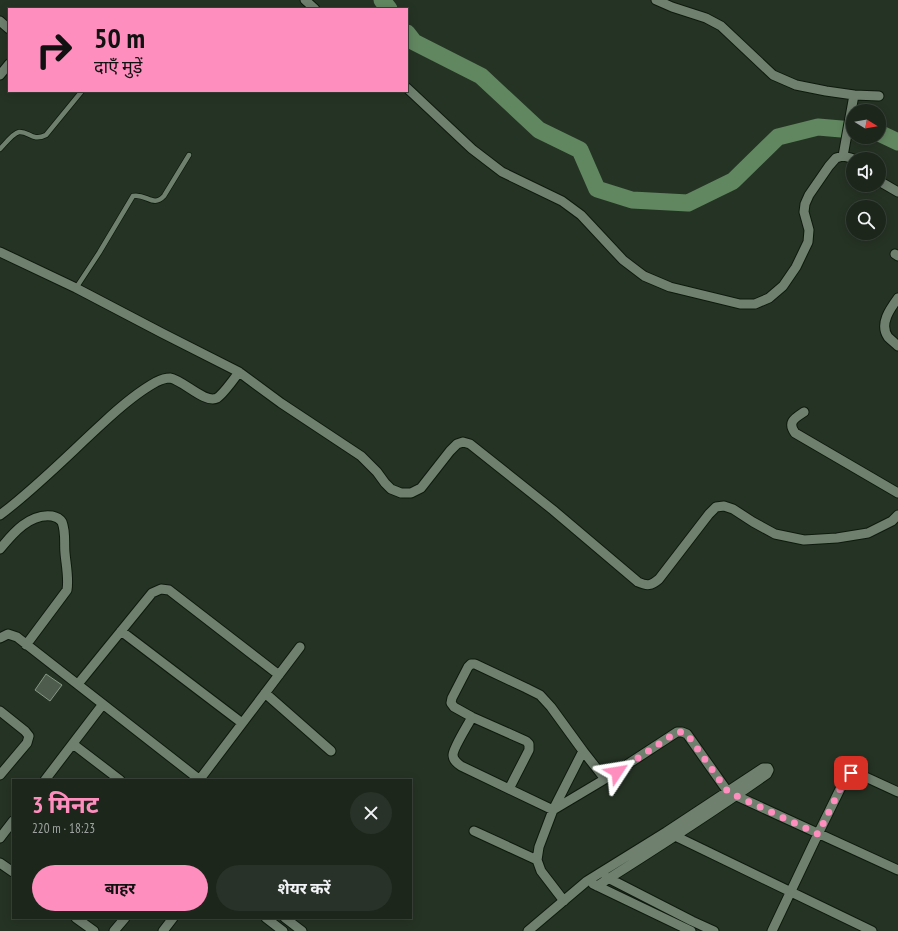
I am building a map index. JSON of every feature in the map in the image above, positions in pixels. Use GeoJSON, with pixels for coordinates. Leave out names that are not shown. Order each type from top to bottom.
{"type":"FeatureCollection","features":[{"type":"Feature","properties":{"kind":"street"},"geometry":{"type":"LineString","coordinates":[[305,0],[314,8]]}},
{"type":"Feature","properties":{"kind":"street"},"geometry":{"type":"LineString","coordinates":[[656,0],[706,18],[721,26],[773,75],[796,85],[854,95],[879,96]]}},
{"type":"Feature","properties":{"kind":"street"},"geometry":{"type":"LineString","coordinates":[[0,21],[8,28]]}},
{"type":"Feature","properties":{"kind":"street"},"geometry":{"type":"LineString","coordinates":[[0,75],[8,65]]}},
{"type":"Feature","properties":{"kind":"street"},"geometry":{"type":"LineString","coordinates":[[408,89],[472,149],[502,172],[562,201],[581,215],[623,260],[644,276],[670,287],[740,304],[755,304],[769,298],[783,286],[796,267],[808,242],[809,230],[804,212],[805,204],[809,195],[829,166],[836,158],[844,154],[854,95]]}},
{"type":"Feature","properties":{"kind":"street"},"geometry":{"type":"LineString","coordinates":[[886,185],[898,192]]}},
{"type":"Feature","properties":{"kind":"street"},"geometry":{"type":"LineString","coordinates":[[0,252],[76,288],[239,372],[281,403],[361,456],[391,489],[401,493],[412,493],[421,488],[457,444],[462,442],[470,444],[553,510],[638,582],[645,585],[653,584],[659,579],[716,507],[724,506],[733,509],[775,534],[804,540],[837,538],[868,533],[892,521],[898,515]]}},
{"type":"Feature","properties":{"kind":"street"},"geometry":{"type":"LineString","coordinates":[[898,298],[886,318],[885,328],[888,337],[898,346]]}},
{"type":"Feature","properties":{"kind":"street"},"geometry":{"type":"LineString","coordinates":[[0,515],[55,468],[90,434],[126,403],[156,382],[170,378],[178,381],[204,397],[211,399],[216,398],[239,372]]}},
{"type":"Feature","properties":{"kind":"street"},"geometry":{"type":"LineString","coordinates":[[804,412],[792,423],[792,429],[795,433],[898,493]]}},
{"type":"Feature","properties":{"kind":"street"},"geometry":{"type":"LineString","coordinates":[[0,549],[24,523],[40,517],[50,516],[56,517],[62,521],[64,529],[64,549],[68,582],[67,590],[26,645]]}},
{"type":"Feature","properties":{"kind":"street"},"geometry":{"type":"LineString","coordinates":[[78,684],[152,593],[161,589],[169,590],[278,675]]}},
{"type":"Feature","properties":{"kind":"street"},"geometry":{"type":"LineString","coordinates":[[121,631],[242,723]]}},
{"type":"Feature","properties":{"kind":"street"},"geometry":{"type":"LineString","coordinates":[[0,637],[8,634],[17,637],[199,779]]}},
{"type":"Feature","properties":{"kind":"street"},"geometry":{"type":"LineString","coordinates":[[201,779],[300,647]]}},
{"type":"Feature","properties":{"kind":"street"},"geometry":{"type":"LineString","coordinates":[[509,789],[529,750],[529,744],[526,741],[472,717],[454,707],[451,703],[452,698],[471,664],[475,664],[540,695],[551,707],[605,779]]}},
{"type":"Feature","properties":{"kind":"street"},"geometry":{"type":"LineString","coordinates":[[265,693],[331,751]]}},
{"type":"Feature","properties":{"kind":"street"},"geometry":{"type":"LineString","coordinates":[[46,779],[103,704]]}},
{"type":"Feature","properties":{"kind":"street"},"geometry":{"type":"LineString","coordinates":[[0,711],[29,736],[27,743],[0,775]]}},
{"type":"Feature","properties":{"kind":"street"},"geometry":{"type":"LineString","coordinates":[[472,717],[455,749],[453,755],[455,761],[461,766],[553,810]]}},
{"type":"Feature","properties":{"kind":"street"},"geometry":{"type":"LineString","coordinates":[[553,810],[605,779],[677,732],[682,732],[687,734],[728,792],[898,870]]}},
{"type":"Feature","properties":{"kind":"street"},"geometry":{"type":"LineString","coordinates":[[73,744],[119,779]]}},
{"type":"Feature","properties":{"kind":"street"},"geometry":{"type":"LineString","coordinates":[[564,901],[541,871],[537,860],[539,847],[553,810],[583,751]]}},
{"type":"Feature","properties":{"kind":"street"},"geometry":{"type":"LineString","coordinates":[[528,931],[587,881],[666,832],[764,768],[768,768],[768,774],[597,886]]}},
{"type":"Feature","properties":{"kind":"street"},"geometry":{"type":"LineString","coordinates":[[772,931],[845,779],[851,773],[859,774],[898,792]]}},
{"type":"Feature","properties":{"kind":"street"},"geometry":{"type":"LineString","coordinates":[[0,838],[12,822]]}},
{"type":"Feature","properties":{"kind":"street"},"geometry":{"type":"LineString","coordinates":[[474,831],[537,860]]}},
{"type":"Feature","properties":{"kind":"street"},"geometry":{"type":"LineString","coordinates":[[666,832],[872,931]]}},
{"type":"Feature","properties":{"kind":"street"},"geometry":{"type":"LineString","coordinates":[[0,863],[12,871]]}},
{"type":"Feature","properties":{"kind":"street"},"geometry":{"type":"LineString","coordinates":[[600,873],[690,928]]}},
{"type":"Feature","properties":{"kind":"street"},"geometry":{"type":"LineString","coordinates":[[587,881],[690,928],[714,931]]}},
{"type":"Feature","properties":{"kind":"street"},"geometry":{"type":"LineString","coordinates":[[77,919],[94,931]]}},
{"type":"Feature","properties":{"kind":"street"},"geometry":{"type":"LineString","coordinates":[[114,931],[124,919]]}},
{"type":"Feature","properties":{"kind":"street"},"geometry":{"type":"LineString","coordinates":[[163,931],[172,919]]}},
{"type":"Feature","properties":{"kind":"street"},"geometry":{"type":"LineString","coordinates":[[267,919],[283,931]]}},
{"type":"Feature","properties":{"kind":"street"},"geometry":{"type":"LineString","coordinates":[[286,919],[302,931]]}},
{"type":"Feature","properties":{"kind":"lane"},"geometry":{"type":"LineString","coordinates":[[0,149],[14,134],[19,132],[41,138],[46,135],[81,92]]}},
{"type":"Feature","properties":{"kind":"lane"},"geometry":{"type":"LineString","coordinates":[[76,288],[133,196],[138,195],[157,201],[161,199],[188,155]]}},
{"type":"Feature","properties":{"kind":"building"},"geometry":{"type":"Polygon","coordinates":[[[46,674],[62,685],[50,701],[35,690],[46,674]]]}},
{"type":"Feature","properties":{"kind":"waterway"},"geometry":{"type":"LineString","coordinates":[[382,0],[388,8]]}},
{"type":"Feature","properties":{"kind":"waterway"},"geometry":{"type":"LineString","coordinates":[[408,34],[414,42],[481,76],[539,130],[580,150],[597,189],[632,200],[688,203],[733,181],[778,137],[818,127],[846,129]]}},
{"type":"Feature","properties":{"kind":"waterway"},"geometry":{"type":"LineString","coordinates":[[886,136],[898,142]]}},
{"type":"Feature","properties":{"kind":"route"},"geometry":{"type":"LineString","coordinates":[[617,772],[677,732],[682,732],[687,734],[728,792],[818,834],[845,779],[851,773]]}}]}
